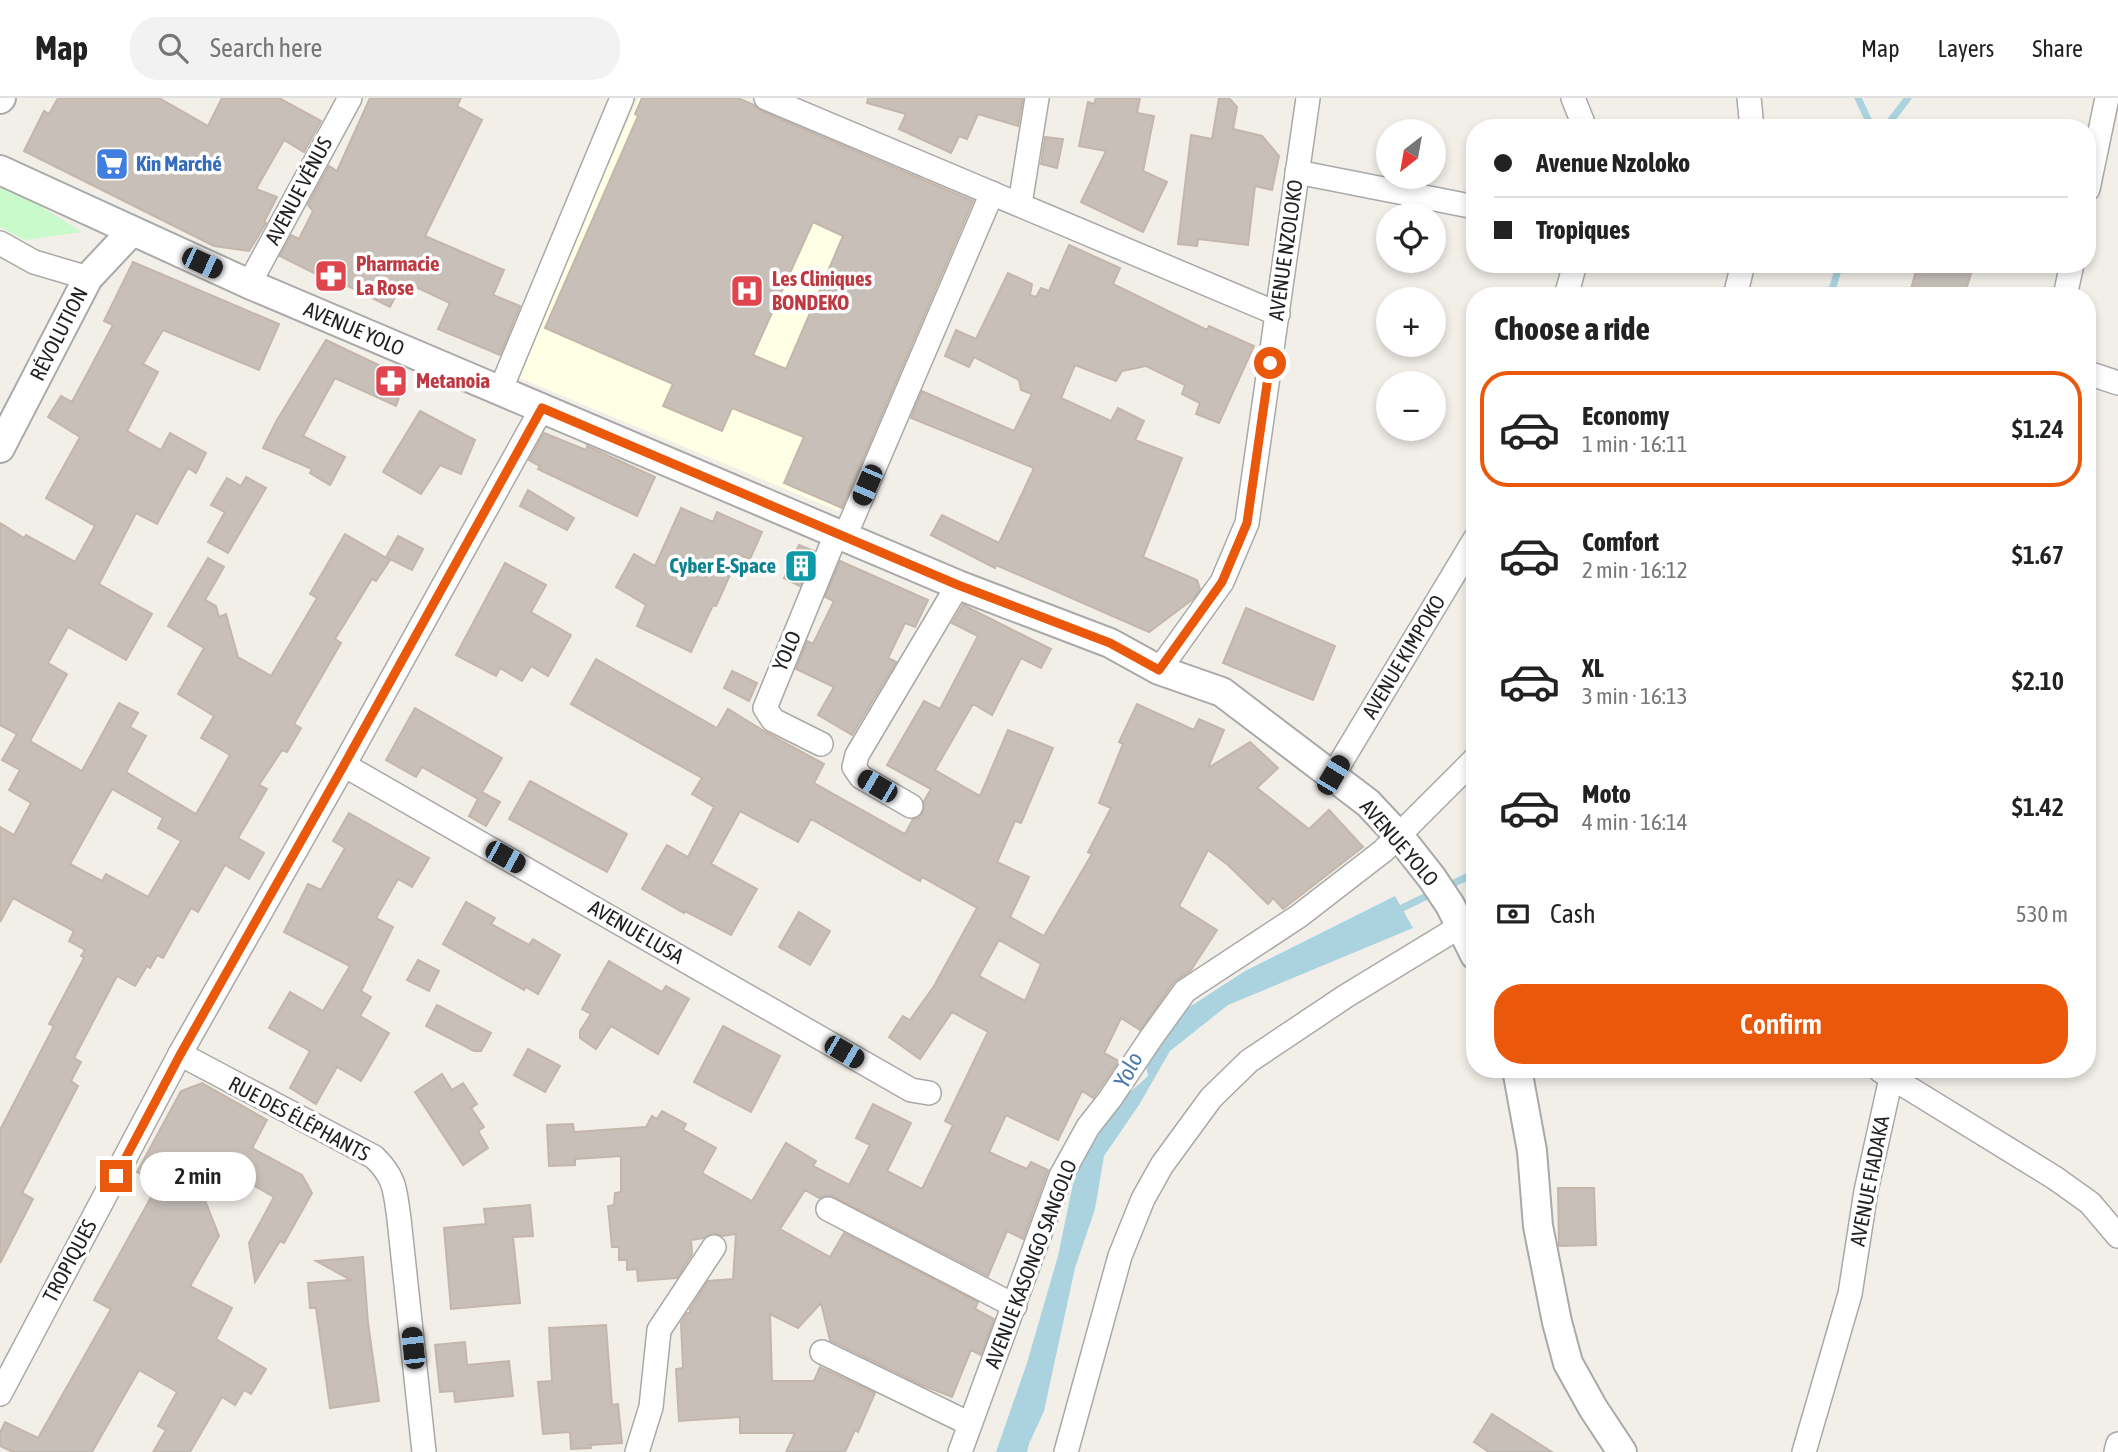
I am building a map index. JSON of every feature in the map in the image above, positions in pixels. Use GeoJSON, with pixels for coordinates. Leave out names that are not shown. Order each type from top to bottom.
{"type":"FeatureCollection","features":[{"type":"Feature","properties":{"kind":"street","name":"AVENUE VÉNUS"},"geometry":{"type":"LineString","coordinates":[[248,284],[349,98]]}},
{"type":"Feature","properties":{"kind":"street"},"geometry":{"type":"LineString","coordinates":[[500,391],[622,98]]}},
{"type":"Feature","properties":{"kind":"street"},"geometry":{"type":"LineString","coordinates":[[766,98],[1278,314]]}},
{"type":"Feature","properties":{"kind":"street"},"geometry":{"type":"LineString","coordinates":[[1020,204],[1037,98]]}},
{"type":"Feature","properties":{"kind":"street","name":"AVENUE NZOLOKO"},"geometry":{"type":"LineString","coordinates":[[1159,670],[1222,582],[1247,523],[1308,98]]}},
{"type":"Feature","properties":{"kind":"street"},"geometry":{"type":"LineString","coordinates":[[1573,98],[1581,119]]}},
{"type":"Feature","properties":{"kind":"street"},"geometry":{"type":"LineString","coordinates":[[1749,98],[1751,119]]}},
{"type":"Feature","properties":{"kind":"street"},"geometry":{"type":"LineString","coordinates":[[2096,151],[2107,98]]}},
{"type":"Feature","properties":{"kind":"street","name":"AVENUE YOLO"},"geometry":{"type":"LineString","coordinates":[[0,170],[248,284],[958,585],[1110,643],[1159,670],[1222,692],[1368,803],[1399,836],[1462,915]]}},
{"type":"Feature","properties":{"kind":"street"},"geometry":{"type":"LineString","coordinates":[[1297,172],[1466,205]]}},
{"type":"Feature","properties":{"kind":"street"},"geometry":{"type":"LineString","coordinates":[[841,534],[992,193]]}},
{"type":"Feature","properties":{"kind":"street","name":"RÉVOLUTION"},"geometry":{"type":"LineString","coordinates":[[0,448],[88,278],[132,231]]}},
{"type":"Feature","properties":{"kind":"street"},"geometry":{"type":"LineString","coordinates":[[0,243],[34,262],[88,278]]}},
{"type":"Feature","properties":{"kind":"street"},"geometry":{"type":"LineString","coordinates":[[2096,376],[2118,383]]}},
{"type":"Feature","properties":{"kind":"street","name":"TROPIQUES"},"geometry":{"type":"LineString","coordinates":[[0,1394],[180,1055],[542,408]]}},
{"type":"Feature","properties":{"kind":"street","name":"YOLO"},"geometry":{"type":"LineString","coordinates":[[821,744],[773,720],[765,708],[841,534]]}},
{"type":"Feature","properties":{"kind":"street","name":"AVENUE KIMPOKO"},"geometry":{"type":"LineString","coordinates":[[1333,775],[1466,554]]}},
{"type":"Feature","properties":{"kind":"street"},"geometry":{"type":"LineString","coordinates":[[911,806],[861,777],[854,767],[857,755],[958,585]]}},
{"type":"Feature","properties":{"kind":"street","name":"AVENUE LUSA"},"geometry":{"type":"LineString","coordinates":[[344,765],[911,1090],[929,1093]]}},
{"type":"Feature","properties":{"kind":"street","name":"AVENUE KASONGO SANGOLO"},"geometry":{"type":"LineString","coordinates":[[960,1452],[1061,1176],[1088,1127],[1185,991],[1299,916],[1383,851],[1466,768]]}},
{"type":"Feature","properties":{"kind":"street"},"geometry":{"type":"LineString","coordinates":[[1066,1452],[1120,1256],[1162,1165],[1211,1098],[1249,1061],[1462,915]]}},
{"type":"Feature","properties":{"kind":"street","name":"RUE DES ÉLÉPHANTS"},"geometry":{"type":"LineString","coordinates":[[180,1055],[374,1157],[386,1169],[393,1182],[400,1219],[424,1452]]}},
{"type":"Feature","properties":{"kind":"street"},"geometry":{"type":"LineString","coordinates":[[1519,1078],[1532,1151],[1538,1226],[1568,1363],[1622,1452]]}},
{"type":"Feature","properties":{"kind":"street","name":"AVENUE FIADAKA"},"geometry":{"type":"LineString","coordinates":[[1804,1452],[1850,1294],[1886,1078]]}},
{"type":"Feature","properties":{"kind":"street"},"geometry":{"type":"LineString","coordinates":[[1897,1078],[2055,1178],[2090,1203],[2118,1233]]}},
{"type":"Feature","properties":{"kind":"street"},"geometry":{"type":"LineString","coordinates":[[828,1209],[1015,1306]]}},
{"type":"Feature","properties":{"kind":"street"},"geometry":{"type":"LineString","coordinates":[[637,1452],[651,1407],[659,1330],[714,1247]]}},
{"type":"Feature","properties":{"kind":"street"},"geometry":{"type":"LineString","coordinates":[[822,1352],[970,1424]]}},
{"type":"Feature","properties":{"kind":"street"},"geometry":{"type":"LineString","coordinates":[[2116,1452],[2118,1444]]}},
{"type":"Feature","properties":{"kind":"shaded area","name":"Les Cliniques BONDEKO"},"geometry":{"type":"Polygon","coordinates":[[[638,98],[727,98],[982,207],[838,511],[515,376],[638,98]]]}},
{"type":"Feature","properties":{"kind":"green space"},"geometry":{"type":"Polygon","coordinates":[[[0,181],[82,232],[25,240],[0,227],[0,181]]]}},
{"type":"Feature","properties":{"kind":"water"},"geometry":{"type":"Polygon","coordinates":[[[1395,896],[1413,928],[1228,1005],[1170,1051],[1139,1105],[1104,1156],[1095,1209],[1075,1268],[1044,1411],[1027,1452],[996,1452],[1027,1363],[1058,1256],[1075,1174],[1118,1103],[1148,1076],[1144,1055],[1177,1015],[1245,971],[1395,896]]]}},
{"type":"Feature","properties":{"kind":"building"},"geometry":{"type":"Polygon","coordinates":[[[58,98],[159,98],[208,126],[222,98],[279,98],[321,121],[304,152],[284,140],[256,189],[277,197],[264,222],[266,223],[249,251],[214,246],[24,151],[44,111],[49,114],[58,98]]]}},
{"type":"Feature","properties":{"kind":"building"},"geometry":{"type":"Polygon","coordinates":[[[370,98],[461,98],[457,106],[482,120],[425,236],[504,270],[493,295],[520,306],[500,355],[438,329],[450,303],[403,281],[390,307],[280,256],[291,235],[299,239],[313,211],[308,205],[329,166],[337,171],[370,98]]]}},
{"type":"Feature","properties":{"kind":"building","name":"Les Cliniques BONDEKO"},"geometry":{"type":"Polygon","coordinates":[[[642,98],[738,98],[761,111],[973,201],[842,508],[784,483],[804,437],[732,408],[722,431],[663,406],[673,384],[545,328],[638,116],[635,114],[642,98]],[[813,222],[753,355],[786,369],[843,236],[813,222]]]}},
{"type":"Feature","properties":{"kind":"building"},"geometry":{"type":"Polygon","coordinates":[[[868,98],[1023,98],[1018,126],[978,114],[967,139],[959,136],[951,153],[899,129],[906,114],[867,103],[868,98]]]}},
{"type":"Feature","properties":{"kind":"building"},"geometry":{"type":"Polygon","coordinates":[[[1096,98],[1140,98],[1137,113],[1154,116],[1143,171],[1167,182],[1143,232],[1081,202],[1106,151],[1079,146],[1088,102],[1094,104],[1096,98]]]}},
{"type":"Feature","properties":{"kind":"building"},"geometry":{"type":"Polygon","coordinates":[[[1219,98],[1229,98],[1237,107],[1233,129],[1262,136],[1279,156],[1272,190],[1255,186],[1248,245],[1198,239],[1197,246],[1178,244],[1191,135],[1212,139],[1219,98]]]}},
{"type":"Feature","properties":{"kind":"building"},"geometry":{"type":"Polygon","coordinates":[[[1045,137],[1063,139],[1057,168],[1041,164],[1045,137]]]}},
{"type":"Feature","properties":{"kind":"building"},"geometry":{"type":"Polygon","coordinates":[[[1069,245],[1120,268],[1113,284],[1207,330],[1209,326],[1254,346],[1219,423],[1196,414],[1200,403],[1182,394],[1185,385],[1146,366],[1122,371],[1116,381],[1075,365],[1061,398],[1111,421],[1118,408],[1144,421],[1135,440],[1182,458],[1143,557],[1197,580],[1200,589],[1193,599],[1149,632],[996,565],[995,568],[931,535],[942,515],[999,543],[1034,468],[911,418],[922,391],[1014,431],[1032,394],[1021,390],[1019,380],[974,357],[969,367],[945,356],[956,330],[976,339],[1008,273],[1032,284],[1030,295],[1036,297],[1041,288],[1049,291],[1069,245]]]}},
{"type":"Feature","properties":{"kind":"building"},"geometry":{"type":"Polygon","coordinates":[[[133,262],[279,324],[259,370],[163,330],[143,364],[158,372],[127,431],[161,450],[170,433],[206,453],[196,473],[188,468],[157,524],[136,513],[99,584],[152,614],[126,660],[68,627],[48,663],[67,674],[30,741],[82,771],[119,703],[138,713],[130,727],[146,736],[126,772],[196,814],[230,755],[201,738],[214,716],[178,694],[204,648],[168,626],[208,558],[224,567],[205,600],[216,606],[219,617],[226,614],[238,657],[271,676],[317,598],[310,594],[345,534],[390,560],[376,581],[372,579],[335,639],[341,643],[294,724],[301,728],[287,752],[282,750],[259,785],[267,789],[238,838],[264,853],[249,879],[225,865],[198,912],[191,908],[163,958],[157,955],[135,986],[117,976],[74,1058],[81,1062],[71,1081],[78,1086],[22,1193],[33,1199],[0,1263],[0,1130],[54,1026],[49,1024],[84,958],[81,956],[85,950],[69,941],[74,931],[13,898],[0,922],[0,827],[14,835],[31,803],[9,790],[20,770],[2,760],[17,734],[0,725],[0,523],[24,538],[26,535],[75,562],[95,526],[46,498],[80,437],[48,417],[61,396],[72,402],[113,325],[104,321],[133,262]],[[112,789],[70,864],[102,881],[106,874],[148,897],[181,841],[158,828],[163,818],[112,789]]]}},
{"type":"Feature","properties":{"kind":"building"},"geometry":{"type":"Polygon","coordinates":[[[1915,273],[1971,273],[1967,287],[1912,287],[1915,273]]]}},
{"type":"Feature","properties":{"kind":"building"},"geometry":{"type":"Polygon","coordinates":[[[326,340],[406,378],[396,406],[335,378],[303,436],[345,457],[330,485],[310,473],[312,469],[263,448],[326,340]]]}},
{"type":"Feature","properties":{"kind":"building"},"geometry":{"type":"Polygon","coordinates":[[[420,411],[475,440],[461,474],[440,465],[421,494],[383,472],[420,411]]]}},
{"type":"Feature","properties":{"kind":"building"},"geometry":{"type":"Polygon","coordinates":[[[544,433],[586,450],[587,446],[655,477],[637,516],[538,469],[540,466],[529,460],[544,433]]]}},
{"type":"Feature","properties":{"kind":"building"},"geometry":{"type":"Polygon","coordinates":[[[246,477],[266,488],[228,553],[208,542],[225,512],[211,505],[227,478],[241,486],[246,477]]]}},
{"type":"Feature","properties":{"kind":"building"},"geometry":{"type":"Polygon","coordinates":[[[528,490],[574,518],[567,530],[520,506],[528,490]]]}},
{"type":"Feature","properties":{"kind":"building"},"geometry":{"type":"Polygon","coordinates":[[[681,508],[713,522],[717,512],[762,532],[750,559],[739,555],[691,652],[637,626],[646,605],[616,587],[634,554],[655,566],[681,508]]]}},
{"type":"Feature","properties":{"kind":"building"},"geometry":{"type":"Polygon","coordinates":[[[398,536],[423,549],[412,570],[386,557],[398,536]]]}},
{"type":"Feature","properties":{"kind":"building","name":"Cyber E-Space"},"geometry":{"type":"Polygon","coordinates":[[[799,545],[814,551],[800,586],[784,578],[799,545]]]}},
{"type":"Feature","properties":{"kind":"building"},"geometry":{"type":"Polygon","coordinates":[[[840,561],[928,600],[915,627],[905,623],[888,658],[896,662],[852,735],[818,715],[834,687],[796,669],[807,641],[813,644],[834,601],[825,597],[840,561]]]}},
{"type":"Feature","properties":{"kind":"building"},"geometry":{"type":"Polygon","coordinates":[[[505,563],[546,585],[531,612],[571,635],[548,676],[531,666],[522,681],[500,668],[496,676],[456,655],[505,563]]]}},
{"type":"Feature","properties":{"kind":"building"},"geometry":{"type":"Polygon","coordinates":[[[963,605],[1051,649],[1041,668],[1021,658],[992,715],[973,704],[935,770],[980,796],[1008,730],[1053,748],[1021,823],[1015,821],[997,862],[1029,877],[1010,917],[1044,936],[1092,854],[1088,852],[1111,808],[1099,803],[1123,744],[1119,742],[1137,704],[1194,730],[1199,719],[1224,730],[1208,768],[1250,742],[1278,768],[1257,788],[1309,829],[1329,810],[1363,847],[1283,909],[1273,898],[1268,904],[1228,865],[1208,850],[1179,906],[1217,930],[1191,970],[1174,982],[1140,1030],[1121,1018],[1104,1053],[1119,1061],[1093,1098],[1082,1091],[1058,1140],[1006,1115],[989,1152],[1027,1169],[1031,1162],[1048,1170],[1023,1239],[1007,1231],[988,1276],[834,1197],[827,1195],[819,1198],[805,1190],[780,1229],[830,1257],[844,1233],[978,1302],[975,1309],[994,1319],[981,1355],[971,1350],[952,1397],[830,1340],[821,1303],[798,1328],[770,1314],[772,1381],[814,1381],[820,1367],[875,1393],[858,1432],[855,1430],[845,1452],[786,1452],[795,1433],[740,1433],[740,1417],[679,1421],[676,1369],[683,1368],[681,1323],[687,1313],[690,1313],[708,1281],[733,1279],[736,1234],[722,1236],[714,1233],[691,1240],[692,1254],[677,1278],[638,1281],[637,1269],[627,1270],[627,1260],[619,1260],[619,1247],[612,1247],[608,1206],[614,1205],[615,1193],[621,1192],[621,1156],[575,1159],[575,1165],[549,1166],[547,1125],[573,1124],[574,1132],[646,1127],[652,1116],[657,1119],[662,1111],[686,1124],[683,1130],[716,1148],[702,1173],[752,1201],[786,1143],[816,1161],[813,1166],[849,1185],[870,1145],[856,1138],[873,1104],[911,1123],[887,1171],[922,1189],[953,1125],[945,1121],[988,1032],[952,1012],[920,1059],[889,1037],[903,1016],[910,1020],[934,986],[977,908],[922,877],[920,881],[811,819],[798,842],[740,811],[711,864],[757,889],[731,935],[685,911],[684,913],[642,889],[667,845],[688,857],[714,807],[692,794],[702,778],[571,704],[596,659],[717,728],[728,709],[824,764],[814,783],[905,834],[913,819],[919,818],[923,812],[924,801],[931,789],[887,765],[924,701],[940,709],[978,636],[952,623],[963,605]],[[999,940],[979,976],[1025,1001],[1041,964],[999,940]]]}},
{"type":"Feature","properties":{"kind":"building"},"geometry":{"type":"Polygon","coordinates":[[[1246,608],[1335,646],[1313,700],[1223,663],[1246,608]]]}},
{"type":"Feature","properties":{"kind":"building"},"geometry":{"type":"Polygon","coordinates":[[[732,671],[757,683],[749,701],[724,688],[732,671]]]}},
{"type":"Feature","properties":{"kind":"building"},"geometry":{"type":"Polygon","coordinates":[[[415,708],[502,758],[482,792],[500,802],[486,826],[469,816],[478,799],[422,767],[416,777],[386,760],[415,708]]]}},
{"type":"Feature","properties":{"kind":"building"},"geometry":{"type":"Polygon","coordinates":[[[530,781],[627,834],[607,872],[509,819],[530,781]]]}},
{"type":"Feature","properties":{"kind":"building"},"geometry":{"type":"Polygon","coordinates":[[[349,813],[429,858],[412,887],[398,879],[376,918],[393,927],[361,991],[371,997],[360,1016],[389,1033],[361,1081],[337,1067],[316,1104],[290,1088],[310,1051],[269,1028],[290,992],[323,1011],[350,966],[284,932],[308,884],[321,890],[345,848],[333,841],[349,813]]]}},
{"type":"Feature","properties":{"kind":"building"},"geometry":{"type":"Polygon","coordinates":[[[466,902],[495,918],[491,924],[529,945],[533,939],[560,955],[538,994],[526,987],[524,990],[443,944],[466,902]]]}},
{"type":"Feature","properties":{"kind":"building"},"geometry":{"type":"Polygon","coordinates":[[[799,912],[830,931],[810,965],[779,947],[799,912]]]}},
{"type":"Feature","properties":{"kind":"building"},"geometry":{"type":"Polygon","coordinates":[[[418,960],[439,971],[429,991],[407,980],[418,960]]]}},
{"type":"Feature","properties":{"kind":"building"},"geometry":{"type":"Polygon","coordinates":[[[609,961],[662,992],[666,986],[689,999],[658,1054],[611,1026],[596,1049],[580,1038],[580,1031],[591,1014],[582,1009],[609,961]]]}},
{"type":"Feature","properties":{"kind":"building"},"geometry":{"type":"Polygon","coordinates":[[[437,1005],[491,1033],[481,1051],[474,1051],[426,1026],[437,1005]]]}},
{"type":"Feature","properties":{"kind":"building"},"geometry":{"type":"Polygon","coordinates":[[[723,1026],[780,1056],[751,1112],[694,1082],[723,1026]]]}},
{"type":"Feature","properties":{"kind":"building"},"geometry":{"type":"Polygon","coordinates":[[[528,1049],[560,1066],[545,1092],[514,1075],[528,1049]]]}},
{"type":"Feature","properties":{"kind":"building"},"geometry":{"type":"Polygon","coordinates":[[[442,1074],[452,1090],[463,1083],[477,1104],[471,1108],[484,1127],[478,1131],[488,1148],[463,1165],[415,1092],[442,1074]]]}},
{"type":"Feature","properties":{"kind":"building"},"geometry":{"type":"Polygon","coordinates":[[[202,1083],[267,1120],[252,1148],[302,1175],[312,1193],[284,1243],[280,1241],[255,1282],[249,1243],[274,1197],[237,1176],[226,1195],[197,1180],[219,1236],[190,1286],[232,1308],[216,1339],[266,1369],[251,1394],[244,1390],[235,1405],[222,1397],[190,1452],[153,1452],[166,1430],[158,1426],[177,1392],[139,1370],[92,1452],[13,1452],[0,1446],[0,1433],[5,1422],[38,1438],[111,1309],[94,1300],[159,1183],[137,1172],[181,1091],[202,1083]]]}},
{"type":"Feature","properties":{"kind":"building"},"geometry":{"type":"Polygon","coordinates":[[[1558,1188],[1594,1188],[1596,1245],[1559,1246],[1558,1188]]]}},
{"type":"Feature","properties":{"kind":"building"},"geometry":{"type":"Polygon","coordinates":[[[530,1205],[533,1236],[513,1237],[520,1303],[451,1309],[444,1228],[486,1224],[484,1209],[530,1205]]]}},
{"type":"Feature","properties":{"kind":"building"},"geometry":{"type":"Polygon","coordinates":[[[363,1257],[368,1323],[379,1401],[330,1408],[316,1308],[310,1308],[308,1283],[351,1280],[316,1261],[363,1257]]]}},
{"type":"Feature","properties":{"kind":"building"},"geometry":{"type":"Polygon","coordinates":[[[606,1325],[612,1405],[618,1404],[622,1443],[571,1449],[570,1432],[543,1434],[538,1382],[552,1381],[549,1328],[606,1325]]]}},
{"type":"Feature","properties":{"kind":"building"},"geometry":{"type":"Polygon","coordinates":[[[465,1342],[467,1365],[509,1361],[513,1396],[455,1402],[454,1391],[440,1392],[435,1345],[465,1342]]]}},
{"type":"Feature","properties":{"kind":"building"},"geometry":{"type":"Polygon","coordinates":[[[1492,1414],[1552,1452],[1489,1452],[1474,1442],[1492,1414]]]}},
{"type":"Feature","properties":{"kind":"waterway","name":"Yolo"},"geometry":{"type":"LineString","coordinates":[[1858,98],[1868,119]]}},
{"type":"Feature","properties":{"kind":"waterway"},"geometry":{"type":"LineString","coordinates":[[1892,119],[1908,98]]}},
{"type":"Feature","properties":{"kind":"waterway","name":"Yolo"},"geometry":{"type":"LineString","coordinates":[[1833,287],[1837,273]]}},
{"type":"Feature","properties":{"kind":"waterway","name":"Yolo"},"geometry":{"type":"LineString","coordinates":[[1444,888],[1466,877]]}},
{"type":"Feature","properties":{"kind":"waterway","name":"Yolo"},"geometry":{"type":"LineString","coordinates":[[1394,912],[1433,893]]}},
{"type":"Feature","properties":{"kind":"place","name":"Kin Marché"},"geometry":{"type":"Point","coordinates":[112,164]}},
{"type":"Feature","properties":{"kind":"place","name":"Pharmacie La Rose"},"geometry":{"type":"Point","coordinates":[331,276]}},
{"type":"Feature","properties":{"kind":"place","name":"Les Cliniques BONDEKO"},"geometry":{"type":"Point","coordinates":[747,291]}},
{"type":"Feature","properties":{"kind":"place","name":"Metanoia"},"geometry":{"type":"Point","coordinates":[391,381]}},
{"type":"Feature","properties":{"kind":"place","name":"Cyber E-Space"},"geometry":{"type":"Point","coordinates":[801,566]}},
{"type":"Feature","properties":{"kind":"route"},"geometry":{"type":"LineString","coordinates":[[116,1176],[180,1055],[542,408],[958,585],[1110,643],[1159,670],[1222,582],[1247,523],[1270,363]]}}]}
